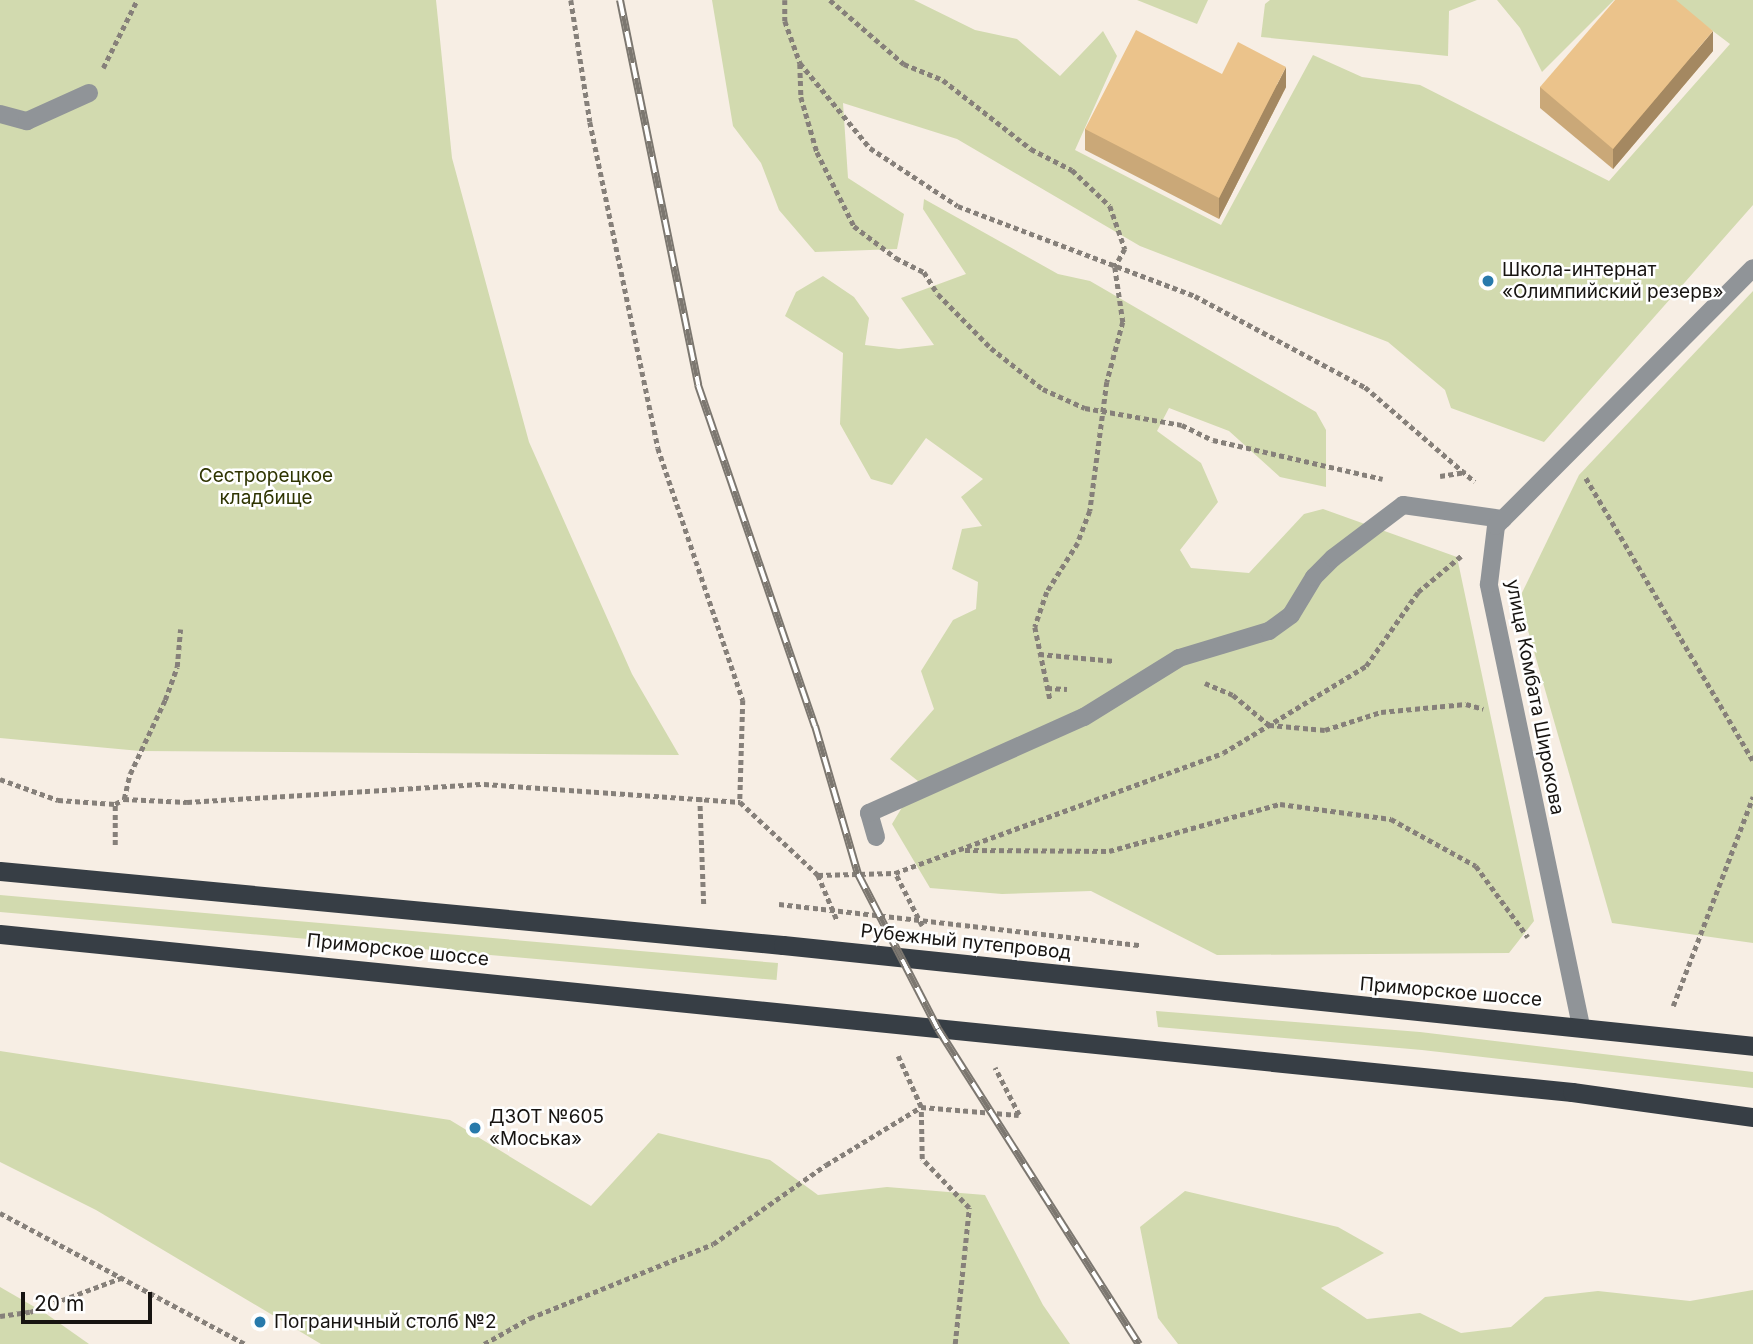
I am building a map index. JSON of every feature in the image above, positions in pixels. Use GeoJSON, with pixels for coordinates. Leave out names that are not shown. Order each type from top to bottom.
{"type":"FeatureCollection","features":[{"type":"Feature","properties":{"kind":"highway","name":"Рубежный путепровод"},"geometry":{"type":"LineString","coordinates":[[0,871],[783,945],[1145,984]]}},
{"type":"Feature","properties":{"kind":"highway","name":"Приморское шоссе"},"geometry":{"type":"LineString","coordinates":[[0,934],[1150,1048],[1572,1092],[1753,1116]]}},
{"type":"Feature","properties":{"kind":"highway","name":"Приморское шоссе"},"geometry":{"type":"LineString","coordinates":[[1145,984],[1753,1045]]}},
{"type":"Feature","properties":{"kind":"street"},"geometry":{"type":"LineString","coordinates":[[0,114],[27,121],[89,93]]}},
{"type":"Feature","properties":{"kind":"street"},"geometry":{"type":"LineString","coordinates":[[876,837],[869,813],[1084,717],[1179,658],[1269,631],[1291,615],[1314,577],[1333,558],[1404,505],[1499,522],[1753,268]]}},
{"type":"Feature","properties":{"kind":"street","name":"улица Комбата Широкова"},"geometry":{"type":"LineString","coordinates":[[1499,522],[1489,584],[1581,1026]]}},
{"type":"Feature","properties":{"kind":"path"},"geometry":{"type":"LineString","coordinates":[[89,93],[137,0]]}},
{"type":"Feature","properties":{"kind":"path"},"geometry":{"type":"LineString","coordinates":[[570,0],[590,122],[658,448],[743,700],[740,802]]}},
{"type":"Feature","properties":{"kind":"path"},"geometry":{"type":"LineString","coordinates":[[785,0],[785,21],[800,64],[801,97],[817,152],[854,226],[896,258],[924,271],[938,294],[991,348],[1043,389],[1067,403],[1182,425],[1213,440],[1388,480]]}},
{"type":"Feature","properties":{"kind":"path"},"geometry":{"type":"LineString","coordinates":[[830,0],[904,64],[943,80],[1031,149],[1072,170],[1110,206],[1125,249],[1115,267],[1123,322],[1104,411],[1090,511],[1078,543],[1047,592],[1035,627],[1050,699]]}},
{"type":"Feature","properties":{"kind":"path"},"geometry":{"type":"LineString","coordinates":[[800,64],[870,148],[957,206],[1195,296],[1365,387],[1467,472],[1499,522],[1418,592],[1366,666],[1223,753],[895,873],[818,875]]}},
{"type":"Feature","properties":{"kind":"path"},"geometry":{"type":"LineString","coordinates":[[1570,451],[1753,760]]}},
{"type":"Feature","properties":{"kind":"path"},"geometry":{"type":"LineString","coordinates":[[1427,478],[1467,472]]}},
{"type":"Feature","properties":{"kind":"path"},"geometry":{"type":"LineString","coordinates":[[124,799],[130,774],[177,667],[180,629]]}},
{"type":"Feature","properties":{"kind":"path"},"geometry":{"type":"LineString","coordinates":[[1039,654],[1162,669],[1233,695],[1269,725],[1325,730],[1381,712],[1466,704],[1517,720]]}},
{"type":"Feature","properties":{"kind":"path"},"geometry":{"type":"LineString","coordinates":[[0,779],[58,800],[115,804],[124,799],[187,802],[485,783],[740,802],[818,875],[839,924]]}},
{"type":"Feature","properties":{"kind":"path"},"geometry":{"type":"LineString","coordinates":[[701,797],[704,913]]}},
{"type":"Feature","properties":{"kind":"path"},"geometry":{"type":"LineString","coordinates":[[1670,1014],[1753,797]]}},
{"type":"Feature","properties":{"kind":"path"},"geometry":{"type":"LineString","coordinates":[[115,804],[115,845]]}},
{"type":"Feature","properties":{"kind":"path"},"geometry":{"type":"LineString","coordinates":[[961,850],[1109,851],[1280,804],[1391,818],[1476,866],[1533,944]]}},
{"type":"Feature","properties":{"kind":"path"},"geometry":{"type":"LineString","coordinates":[[895,873],[926,933]]}},
{"type":"Feature","properties":{"kind":"path"},"geometry":{"type":"LineString","coordinates":[[779,904],[1141,945]]}},
{"type":"Feature","properties":{"kind":"path"},"geometry":{"type":"LineString","coordinates":[[893,1046],[920,1107],[922,1159],[969,1208],[955,1344]]}},
{"type":"Feature","properties":{"kind":"path"},"geometry":{"type":"LineString","coordinates":[[484,1344],[530,1318],[713,1244],[826,1165],[920,1107],[1019,1115],[988,1054]]}},
{"type":"Feature","properties":{"kind":"path"},"geometry":{"type":"LineString","coordinates":[[0,1213],[245,1344]]}},
{"type":"Feature","properties":{"kind":"path"},"geometry":{"type":"LineString","coordinates":[[0,1316],[30,1312],[122,1278]]}},
{"type":"Feature","properties":{"kind":"green space","name":"Сестрорецкое кладбище"},"geometry":{"type":"Polygon","coordinates":[[[0,0],[436,0],[452,158],[529,442],[632,674],[679,755],[140,751],[0,738],[0,0]]]}},
{"type":"Feature","properties":{"kind":"green space"},"geometry":{"type":"Polygon","coordinates":[[[712,0],[914,0],[975,30],[1017,39],[1060,76],[1103,31],[1117,56],[1075,150],[1221,225],[1313,55],[1362,77],[1420,85],[1609,181],[1730,44],[1672,0],[1753,0],[1753,205],[1544,442],[1451,408],[1445,390],[1388,342],[1140,246],[957,139],[843,103],[848,178],[904,214],[897,249],[815,252],[779,210],[761,163],[733,126],[712,0]]]}},
{"type":"Feature","properties":{"kind":"green space"},"geometry":{"type":"Polygon","coordinates":[[[1137,0],[1208,0],[1197,24],[1137,0]]]}},
{"type":"Feature","properties":{"kind":"green space"},"geometry":{"type":"Polygon","coordinates":[[[1270,0],[1477,0],[1449,11],[1448,56],[1261,37],[1265,4],[1270,0]]]}},
{"type":"Feature","properties":{"kind":"green space"},"geometry":{"type":"Polygon","coordinates":[[[1497,0],[1614,0],[1542,72],[1520,28],[1497,0]]]}},
{"type":"Feature","properties":{"kind":"green space"},"geometry":{"type":"Polygon","coordinates":[[[924,199],[1058,274],[1090,281],[1316,412],[1326,430],[1326,487],[1280,477],[1229,431],[1169,408],[1157,431],[1201,463],[1218,502],[1180,550],[1191,568],[1249,573],[1304,514],[1323,509],[1457,557],[1534,921],[1509,953],[1217,955],[1091,891],[1002,894],[930,888],[892,824],[918,781],[890,759],[934,709],[921,671],[953,620],[976,609],[978,582],[952,569],[962,529],[982,526],[961,497],[983,479],[926,438],[892,485],[871,479],[840,424],[843,353],[785,316],[796,292],[823,276],[854,297],[869,318],[865,345],[899,349],[934,345],[901,298],[966,274],[923,209],[924,199]]]}},
{"type":"Feature","properties":{"kind":"green space"},"geometry":{"type":"Polygon","coordinates":[[[1753,291],[1753,943],[1612,923],[1519,599],[1579,475],[1753,291]]]}},
{"type":"Feature","properties":{"kind":"green space"},"geometry":{"type":"Polygon","coordinates":[[[0,895],[778,963],[777,980],[0,912],[0,895]]]}},
{"type":"Feature","properties":{"kind":"green space"},"geometry":{"type":"Polygon","coordinates":[[[1156,1011],[1420,1032],[1753,1072],[1753,1088],[1422,1050],[1158,1027],[1156,1011]]]}},
{"type":"Feature","properties":{"kind":"green space"},"geometry":{"type":"Polygon","coordinates":[[[0,1051],[450,1120],[591,1206],[658,1133],[770,1160],[818,1195],[887,1187],[985,1195],[1043,1305],[1070,1344],[321,1344],[96,1210],[0,1162],[0,1051]]]}},
{"type":"Feature","properties":{"kind":"green space"},"geometry":{"type":"Polygon","coordinates":[[[1185,1191],[1338,1227],[1384,1253],[1321,1288],[1367,1319],[1420,1313],[1461,1333],[1511,1327],[1545,1297],[1598,1291],[1690,1301],[1753,1290],[1753,1344],[1178,1344],[1158,1318],[1140,1227],[1185,1191]]]}},
{"type":"Feature","properties":{"kind":"green space"},"geometry":{"type":"Polygon","coordinates":[[[0,1287],[45,1313],[89,1344],[0,1344],[0,1287]]]}},
{"type":"Feature","properties":{"kind":"building"},"geometry":{"type":"Polygon","coordinates":[[[1615,0],[1676,0],[1713,31],[1613,149],[1540,87],[1615,0]]]}},
{"type":"Feature","properties":{"kind":"building"},"geometry":{"type":"Polygon","coordinates":[[[1136,30],[1222,74],[1238,42],[1286,67],[1219,198],[1085,129],[1136,30]]]}},
{"type":"Feature","properties":{"kind":"railway"},"geometry":{"type":"LineString","coordinates":[[620,0],[698,385],[815,726],[858,874],[938,1029],[1139,1344]]}},
{"type":"Feature","properties":{"kind":"place","name":"Школа-интернат «Олимпийский резерв»"},"geometry":{"type":"Point","coordinates":[1488,281]}},
{"type":"Feature","properties":{"kind":"place","name":"ДЗОТ №605 «Моська»"},"geometry":{"type":"Point","coordinates":[475,1128]}},
{"type":"Feature","properties":{"kind":"place","name":"Пограничный столб №2"},"geometry":{"type":"Point","coordinates":[260,1322]}}]}
